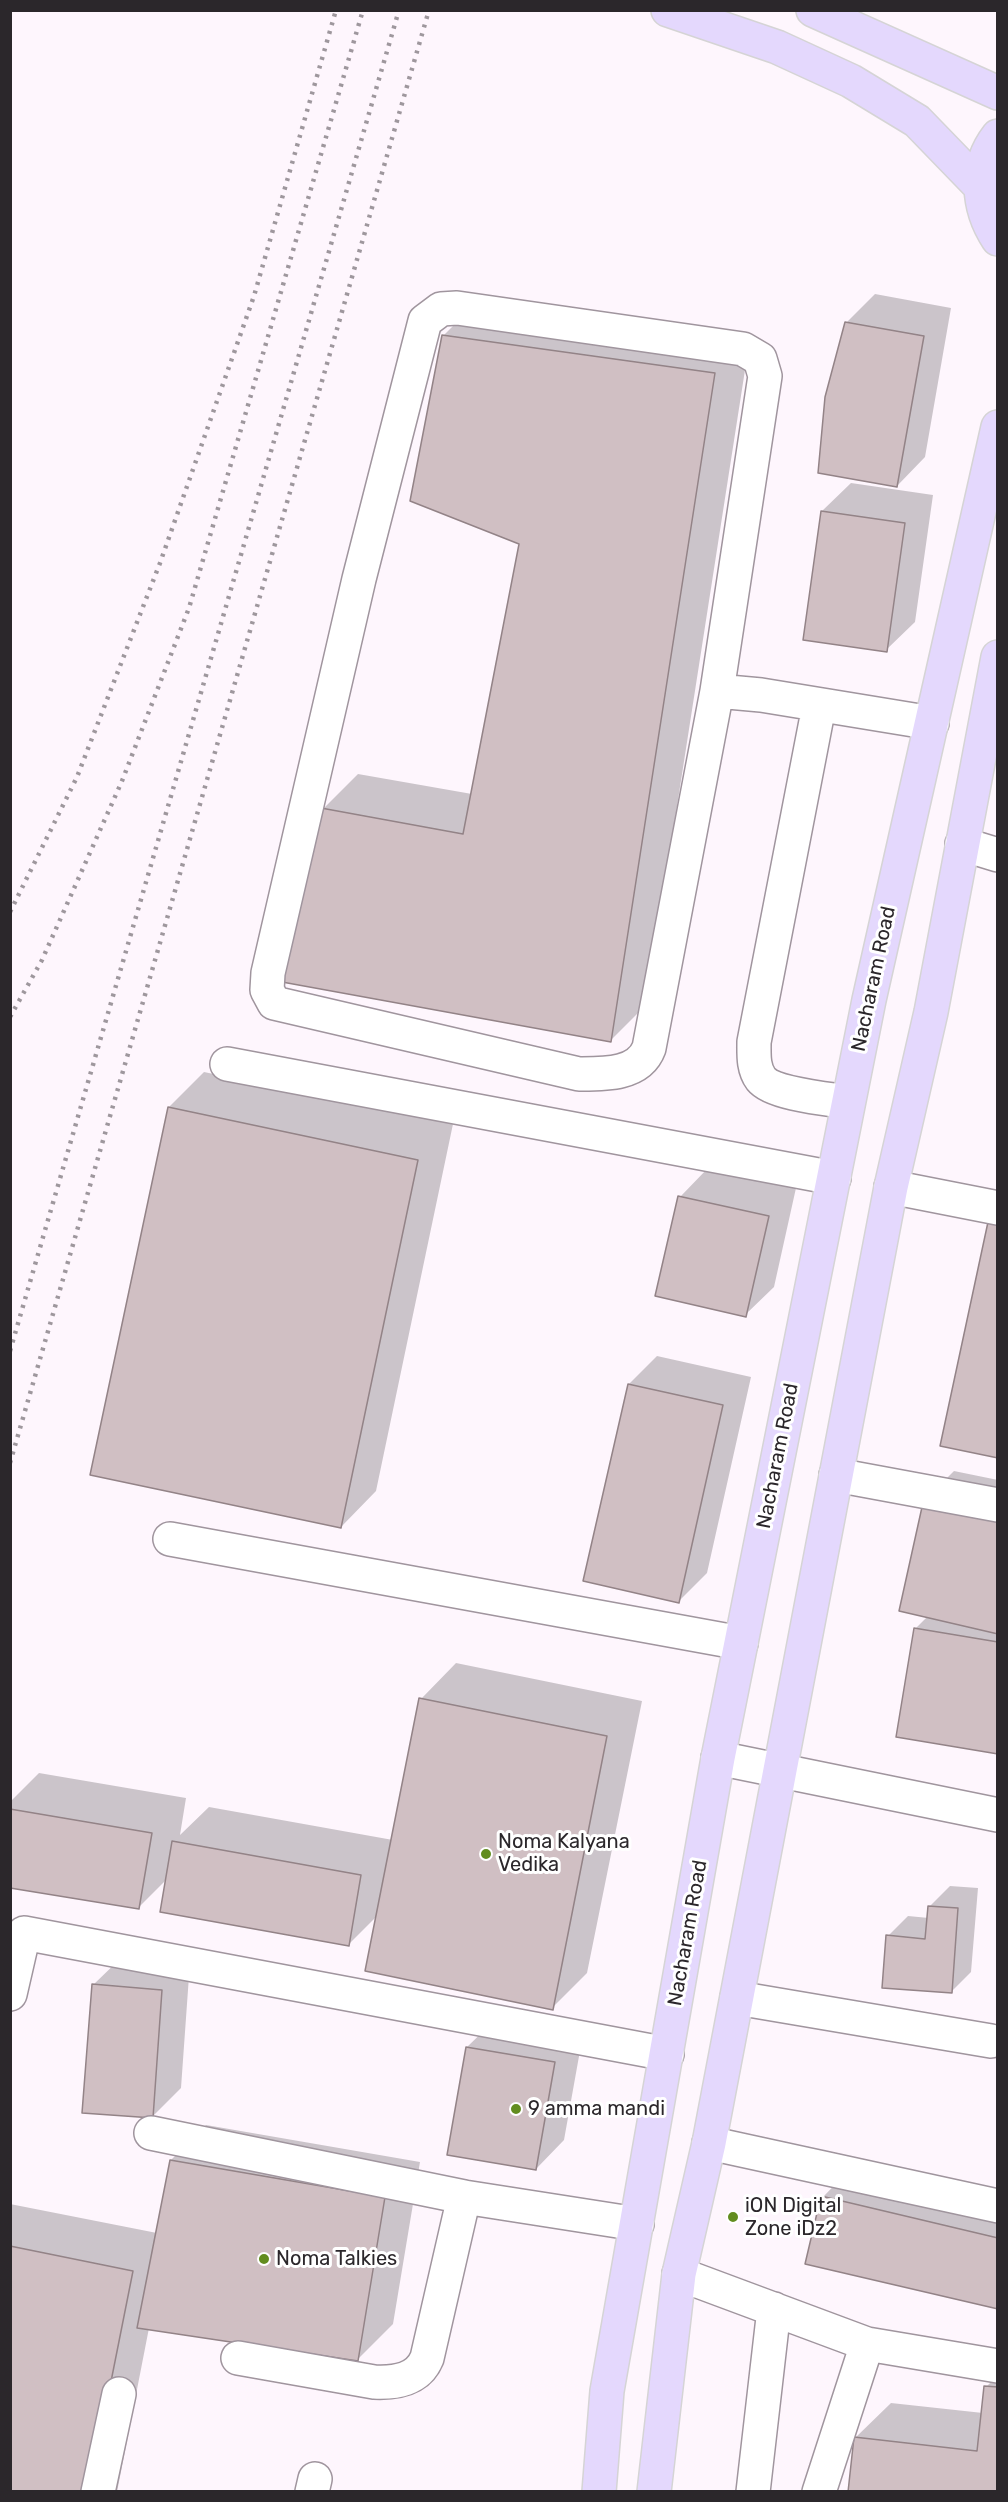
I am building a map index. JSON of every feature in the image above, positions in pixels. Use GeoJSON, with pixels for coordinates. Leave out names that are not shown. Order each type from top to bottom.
{"type":"FeatureCollection","features":[{"type":"Feature","properties":{"kind":"main road"},"geometry":{"type":"LineString","coordinates":[[668,10],[777,47],[851,81],[917,121],[979,185]]}},
{"type":"Feature","properties":{"kind":"main road"},"geometry":{"type":"LineString","coordinates":[[813,10],[998,93]]}},
{"type":"Feature","properties":{"kind":"main road"},"geometry":{"type":"LineString","coordinates":[[998,136],[985,162],[979,185],[985,213],[998,239]]}},
{"type":"Feature","properties":{"kind":"main road","name":"Nacharam Road"},"geometry":{"type":"LineString","coordinates":[[599,2492],[608,2391],[718,1758],[871,989],[998,427]]}},
{"type":"Feature","properties":{"kind":"main road"},"geometry":{"type":"LineString","coordinates":[[654,2492],[679,2274],[709,2143],[782,1770],[891,1187],[931,1012],[998,657]]}},
{"type":"Feature","properties":{"kind":"main road"},"geometry":{"type":"LineString","coordinates":[[934,715],[987,716]]}},
{"type":"Feature","properties":{"kind":"street"},"geometry":{"type":"LineString","coordinates":[[457,308],[743,349],[760,359],[765,376],[717,691],[645,1058],[631,1067],[607,1074],[579,1074],[274,1003],[267,990],[267,974],[359,579],[425,321],[441,309],[457,308]]}},
{"type":"Feature","properties":{"kind":"street"},"geometry":{"type":"LineString","coordinates":[[717,691],[761,695],[819,706],[934,715]]}},
{"type":"Feature","properties":{"kind":"street"},"geometry":{"type":"LineString","coordinates":[[819,706],[754,1042],[754,1064],[761,1080],[775,1089],[848,1102]]}},
{"type":"Feature","properties":{"kind":"street"},"geometry":{"type":"LineString","coordinates":[[962,844],[998,855]]}},
{"type":"Feature","properties":{"kind":"street"},"geometry":{"type":"LineString","coordinates":[[227,1064],[834,1178]]}},
{"type":"Feature","properties":{"kind":"street"},"geometry":{"type":"LineString","coordinates":[[891,1187],[998,1208]]}},
{"type":"Feature","properties":{"kind":"street"},"geometry":{"type":"LineString","coordinates":[[836,1475],[998,1505]]}},
{"type":"Feature","properties":{"kind":"street"},"geometry":{"type":"LineString","coordinates":[[170,1539],[741,1642]]}},
{"type":"Feature","properties":{"kind":"street"},"geometry":{"type":"LineString","coordinates":[[718,1758],[998,1815]]}},
{"type":"Feature","properties":{"kind":"street"},"geometry":{"type":"LineString","coordinates":[[10,1994],[24,1933],[667,2054]]}},
{"type":"Feature","properties":{"kind":"street"},"geometry":{"type":"LineString","coordinates":[[737,1998],[991,2041]]}},
{"type":"Feature","properties":{"kind":"street"},"geometry":{"type":"LineString","coordinates":[[152,2133],[464,2197],[636,2224]]}},
{"type":"Feature","properties":{"kind":"street"},"geometry":{"type":"LineString","coordinates":[[709,2143],[998,2206]]}},
{"type":"Feature","properties":{"kind":"street"},"geometry":{"type":"LineString","coordinates":[[238,2358],[374,2382],[392,2383],[411,2377],[423,2369],[464,2197]]}},
{"type":"Feature","properties":{"kind":"street"},"geometry":{"type":"LineString","coordinates":[[679,2274],[867,2344],[998,2366]]}},
{"type":"Feature","properties":{"kind":"street"},"geometry":{"type":"LineString","coordinates":[[753,2492],[774,2309]]}},
{"type":"Feature","properties":{"kind":"street"},"geometry":{"type":"LineString","coordinates":[[819,2492],[867,2344]]}},
{"type":"Feature","properties":{"kind":"street"},"geometry":{"type":"LineString","coordinates":[[98,2492],[119,2394]]}},
{"type":"Feature","properties":{"kind":"building"},"geometry":{"type":"Polygon","coordinates":[[[845,322],[924,336],[897,487],[818,473],[825,397],[845,322]]]}},
{"type":"Feature","properties":{"kind":"building"},"geometry":{"type":"Polygon","coordinates":[[[442,335],[715,373],[611,1042],[282,982],[321,808],[463,834],[519,544],[410,501],[442,335]]]}},
{"type":"Feature","properties":{"kind":"building"},"geometry":{"type":"Polygon","coordinates":[[[821,511],[905,523],[887,652],[803,640],[821,511]]]}},
{"type":"Feature","properties":{"kind":"building"},"geometry":{"type":"Polygon","coordinates":[[[168,1107],[418,1160],[341,1528],[90,1475],[168,1107]]]}},
{"type":"Feature","properties":{"kind":"building"},"geometry":{"type":"Polygon","coordinates":[[[678,1196],[769,1216],[746,1317],[655,1296],[678,1196]]]}},
{"type":"Feature","properties":{"kind":"building"},"geometry":{"type":"Polygon","coordinates":[[[988,1222],[998,1224],[998,1458],[940,1446],[988,1222]]]}},
{"type":"Feature","properties":{"kind":"building"},"geometry":{"type":"Polygon","coordinates":[[[628,1384],[723,1405],[679,1603],[583,1581],[628,1384]]]}},
{"type":"Feature","properties":{"kind":"building"},"geometry":{"type":"Polygon","coordinates":[[[924,1498],[998,1515],[998,1634],[899,1611],[924,1498]]]}},
{"type":"Feature","properties":{"kind":"building"},"geometry":{"type":"Polygon","coordinates":[[[914,1628],[998,1642],[998,1754],[896,1737],[914,1628]]]}},
{"type":"Feature","properties":{"kind":"building","name":"Noma Kalyana Vedika"},"geometry":{"type":"Polygon","coordinates":[[[419,1698],[607,1736],[553,2010],[365,1971],[419,1698]]]}},
{"type":"Feature","properties":{"kind":"building"},"geometry":{"type":"Polygon","coordinates":[[[10,1809],[152,1833],[139,1909],[10,1888],[10,1809]]]}},
{"type":"Feature","properties":{"kind":"building"},"geometry":{"type":"Polygon","coordinates":[[[172,1841],[361,1875],[349,1946],[160,1912],[172,1841]]]}},
{"type":"Feature","properties":{"kind":"building"},"geometry":{"type":"Polygon","coordinates":[[[928,1906],[958,1908],[952,1993],[882,1988],[886,1935],[925,1939],[928,1906]]]}},
{"type":"Feature","properties":{"kind":"building"},"geometry":{"type":"Polygon","coordinates":[[[92,1984],[162,1990],[153,2118],[82,2113],[92,1984]]]}},
{"type":"Feature","properties":{"kind":"building"},"geometry":{"type":"Polygon","coordinates":[[[466,2047],[555,2062],[536,2170],[447,2155],[466,2047]]]}},
{"type":"Feature","properties":{"kind":"building"},"geometry":{"type":"Polygon","coordinates":[[[170,2160],[385,2197],[358,2361],[137,2328],[170,2160]]]}},
{"type":"Feature","properties":{"kind":"building"},"geometry":{"type":"Polygon","coordinates":[[[821,2196],[998,2238],[998,2309],[805,2264],[821,2196]]]}},
{"type":"Feature","properties":{"kind":"building"},"geometry":{"type":"Polygon","coordinates":[[[10,2246],[133,2271],[89,2492],[10,2492],[10,2246]]]}},
{"type":"Feature","properties":{"kind":"building"},"geometry":{"type":"Polygon","coordinates":[[[984,2386],[998,2387],[998,2492],[848,2492],[854,2437],[977,2451],[984,2386]]]}},
{"type":"Feature","properties":{"kind":"railway"},"geometry":{"type":"LineString","coordinates":[[10,912],[77,777],[160,563],[254,296],[336,10]]}},
{"type":"Feature","properties":{"kind":"railway"},"geometry":{"type":"LineString","coordinates":[[10,1017],[42,960],[122,781],[189,608],[363,10]]}},
{"type":"Feature","properties":{"kind":"railway"},"geometry":{"type":"LineString","coordinates":[[10,1351],[399,10]]}},
{"type":"Feature","properties":{"kind":"railway"},"geometry":{"type":"LineString","coordinates":[[10,1463],[429,10]]}},
{"type":"Feature","properties":{"kind":"place","name":"Noma Kalyana Vedika"},"geometry":{"type":"Point","coordinates":[486,1854]}},
{"type":"Feature","properties":{"kind":"place","name":"9 amma mandi"},"geometry":{"type":"Point","coordinates":[516,2109]}},
{"type":"Feature","properties":{"kind":"place","name":"iON Digital Zone iDz2"},"geometry":{"type":"Point","coordinates":[733,2217]}},
{"type":"Feature","properties":{"kind":"place","name":"Noma Talkies"},"geometry":{"type":"Point","coordinates":[264,2259]}}]}
